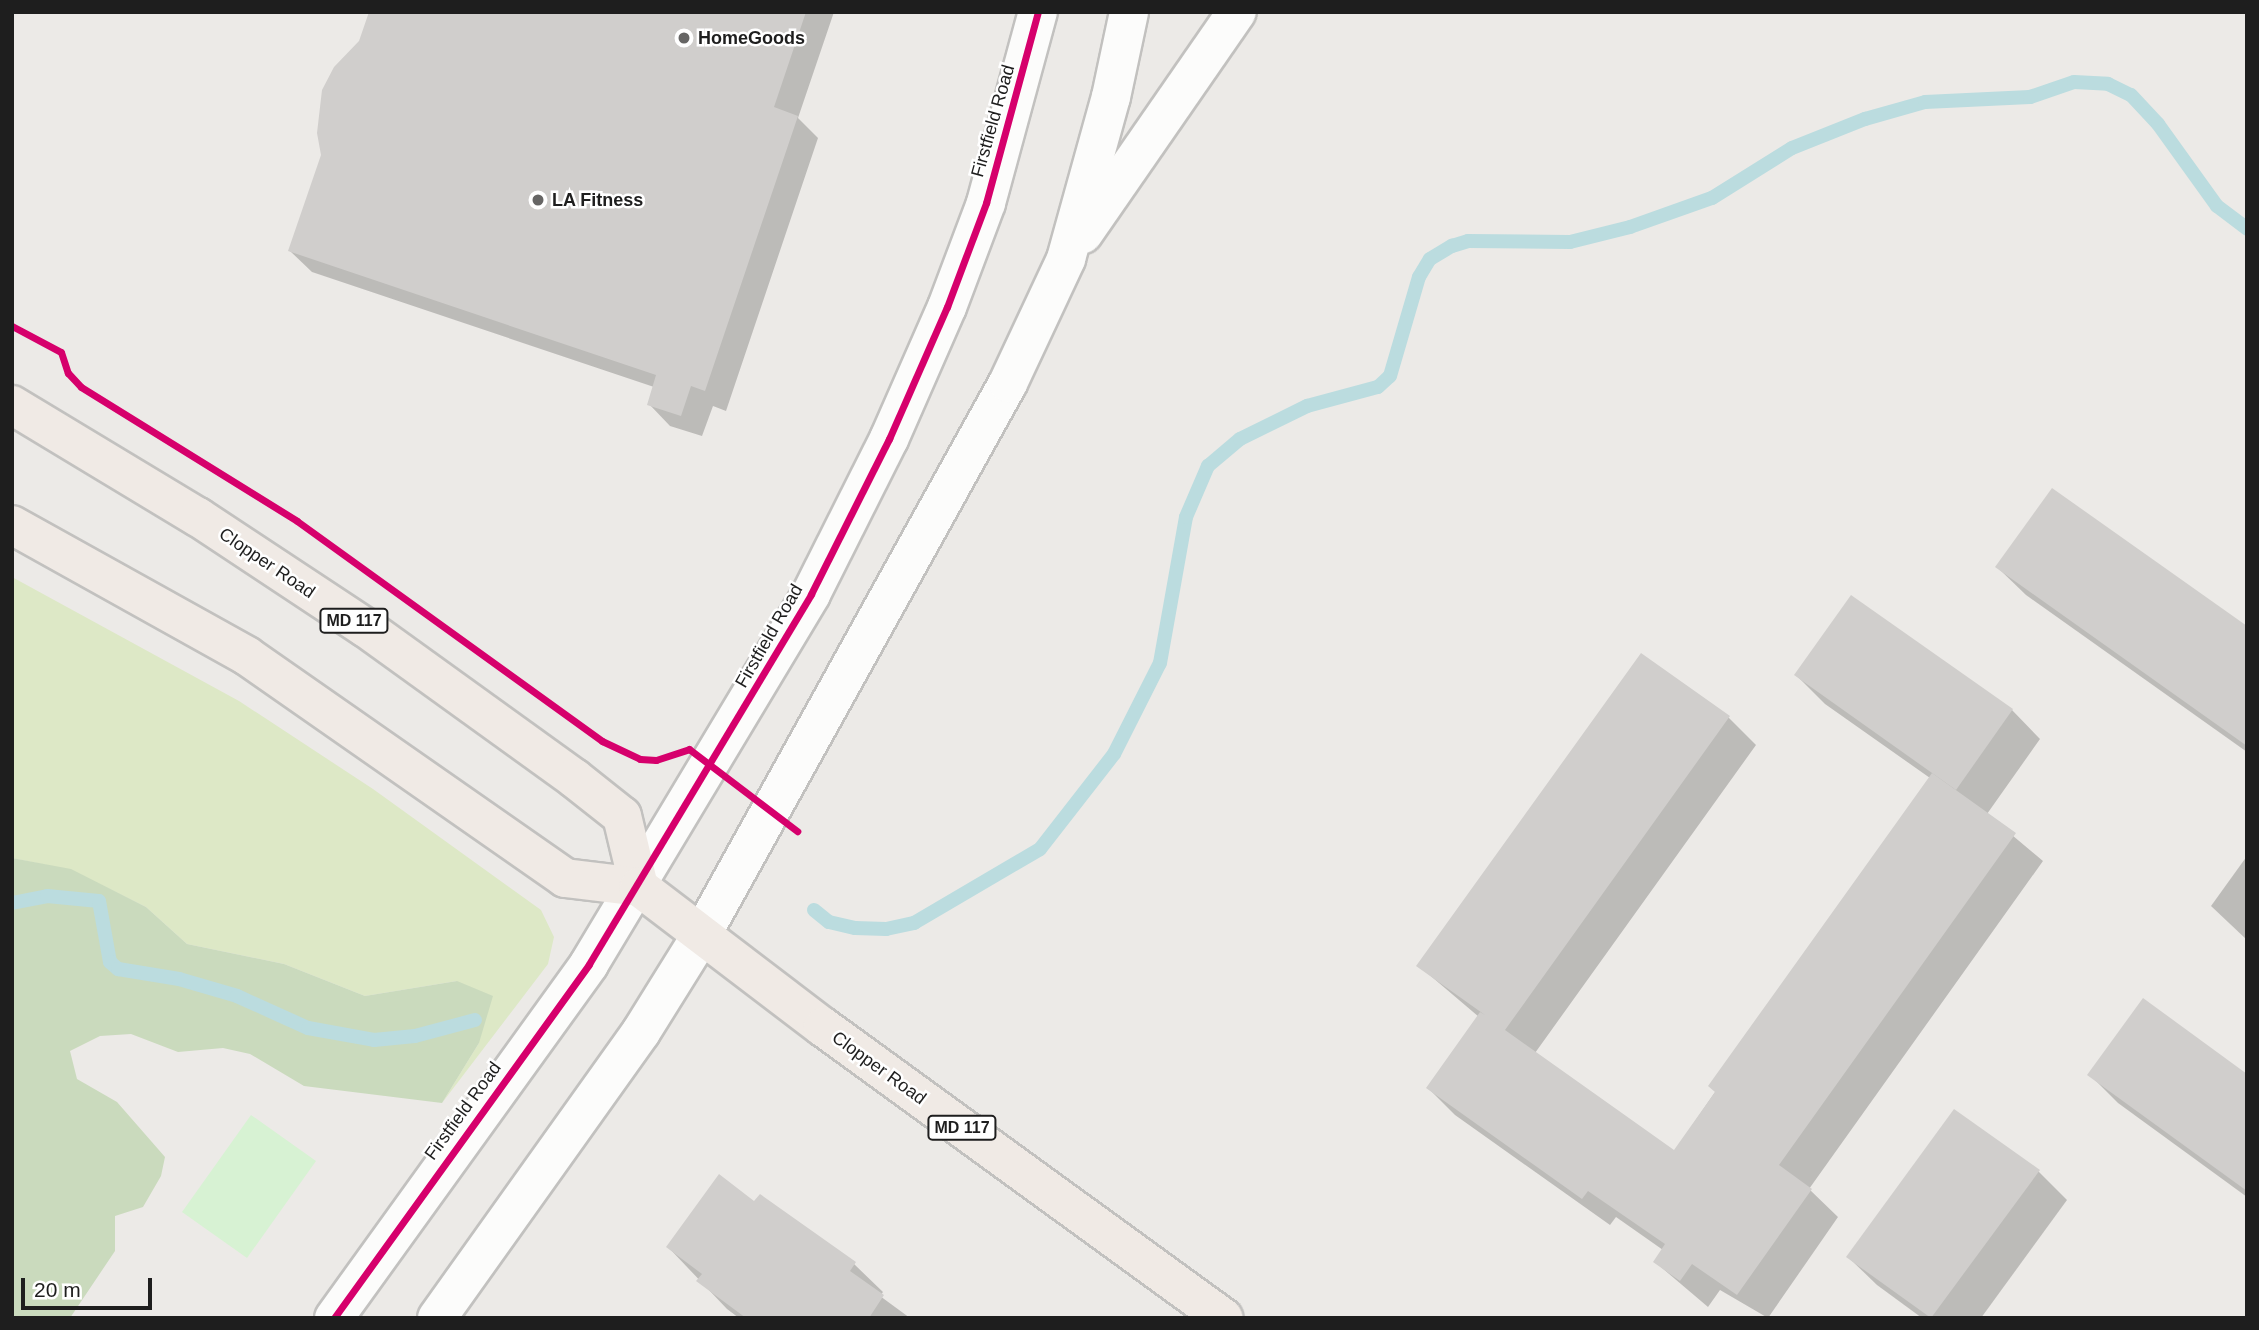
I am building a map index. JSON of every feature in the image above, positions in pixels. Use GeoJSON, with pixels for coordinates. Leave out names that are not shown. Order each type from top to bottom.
{"type":"FeatureCollection","features":[{"type":"Feature","properties":{"kind":"main road","name":"Clopper Road"},"geometry":{"type":"LineString","coordinates":[[16,408],[198,517],[354,621],[574,778],[622,816],[639,887]]}},
{"type":"Feature","properties":{"kind":"main road","name":"Clopper Road"},"geometry":{"type":"LineString","coordinates":[[12,525],[247,656],[565,878],[639,887],[1224,1318]]}},
{"type":"Feature","properties":{"kind":"street","name":"Firstfield Road"},"geometry":{"type":"LineString","coordinates":[[334,1318],[574,985],[639,887],[804,606],[895,427],[986,203],[1038,12]]}},
{"type":"Feature","properties":{"kind":"street"},"geometry":{"type":"LineString","coordinates":[[437,1318],[641,1032],[702,934],[1008,383],[1066,259],[1111,97],[1129,12]]}},
{"type":"Feature","properties":{"kind":"street"},"geometry":{"type":"LineString","coordinates":[[1066,259],[1237,12]]}},
{"type":"Feature","properties":{"kind":"green space"},"geometry":{"type":"Polygon","coordinates":[[[12,577],[239,701],[373,789],[541,910],[554,937],[548,964],[442,1103],[479,1043],[457,981],[365,996],[284,964],[187,944],[146,907],[71,870],[12,858],[12,577]]]}},
{"type":"Feature","properties":{"kind":"green space"},"geometry":{"type":"Polygon","coordinates":[[[12,858],[71,869],[146,907],[187,944],[284,964],[365,996],[457,981],[493,996],[479,1043],[442,1103],[304,1086],[250,1054],[223,1048],[178,1052],[131,1034],[100,1036],[70,1051],[77,1079],[117,1102],[165,1157],[161,1176],[143,1207],[115,1216],[115,1251],[70,1318],[12,1318],[12,858]]]}},
{"type":"Feature","properties":{"kind":"green space"},"geometry":{"type":"Polygon","coordinates":[[[251,1115],[316,1161],[247,1258],[182,1212],[251,1115]]]}},
{"type":"Feature","properties":{"kind":"building","name":"LA Fitness"},"geometry":{"type":"Polygon","coordinates":[[[369,12],[806,12],[774,107],[798,116],[705,391],[691,386],[681,416],[647,405],[656,375],[288,251],[321,155],[317,133],[322,90],[334,67],[359,41],[369,12]]]}},
{"type":"Feature","properties":{"kind":"building"},"geometry":{"type":"Polygon","coordinates":[[[2052,488],[2247,626],[2247,746],[1995,567],[2052,488]]]}},
{"type":"Feature","properties":{"kind":"building"},"geometry":{"type":"Polygon","coordinates":[[[1851,595],[2013,709],[1956,790],[1794,675],[1851,595]]]}},
{"type":"Feature","properties":{"kind":"building"},"geometry":{"type":"Polygon","coordinates":[[[1641,653],[1730,716],[1505,1030],[1674,1150],[1715,1092],[1708,1086],[1932,773],[2016,833],[1779,1165],[1812,1189],[1737,1295],[1692,1264],[1680,1281],[1653,1262],[1665,1244],[1588,1191],[1582,1199],[1426,1088],[1480,1012],[1485,1015],[1416,966],[1641,653]]]}},
{"type":"Feature","properties":{"kind":"building"},"geometry":{"type":"Polygon","coordinates":[[[2143,998],[2247,1074],[2247,1191],[2087,1075],[2143,998]]]}},
{"type":"Feature","properties":{"kind":"building"},"geometry":{"type":"Polygon","coordinates":[[[1954,1109],[2040,1170],[1931,1318],[1846,1257],[1954,1109]]]}},
{"type":"Feature","properties":{"kind":"building"},"geometry":{"type":"Polygon","coordinates":[[[719,1174],[754,1201],[760,1194],[856,1262],[850,1271],[884,1295],[869,1318],[746,1318],[696,1281],[702,1274],[666,1247],[719,1174]]]}},
{"type":"Feature","properties":{"kind":"waterway"},"geometry":{"type":"LineString","coordinates":[[814,910],[829,922],[855,928],[886,929],[914,923],[1040,849],[1114,754],[1160,663],[1186,517],[1208,466],[1240,439],[1307,406],[1378,387],[1390,376],[1419,277],[1430,259],[1452,246],[1468,241],[1570,242],[1630,227],[1712,198],[1792,148],[1865,119],[1925,102],[2030,97],[2074,82],[2108,84],[2131,95],[2158,124],[2217,206],[2247,229]]}},
{"type":"Feature","properties":{"kind":"waterway"},"geometry":{"type":"LineString","coordinates":[[12,903],[47,896],[99,901],[110,962],[118,969],[179,979],[237,996],[308,1028],[374,1040],[415,1036],[475,1020]]}},
{"type":"Feature","properties":{"kind":"cycle path"},"geometry":{"type":"LineString","coordinates":[[334,1318],[589,964],[811,594],[889,439],[947,307],[986,203],[1038,12]]}},
{"type":"Feature","properties":{"kind":"cycle path"},"geometry":{"type":"LineString","coordinates":[[12,326],[61,352],[68,373],[81,387],[297,521],[602,741],[640,759],[656,760],[689,749],[797,831]]}},
{"type":"Feature","properties":{"kind":"place","name":"HomeGoods"},"geometry":{"type":"Point","coordinates":[684,38]}},
{"type":"Feature","properties":{"kind":"place","name":"LA Fitness"},"geometry":{"type":"Point","coordinates":[538,200]}}]}
